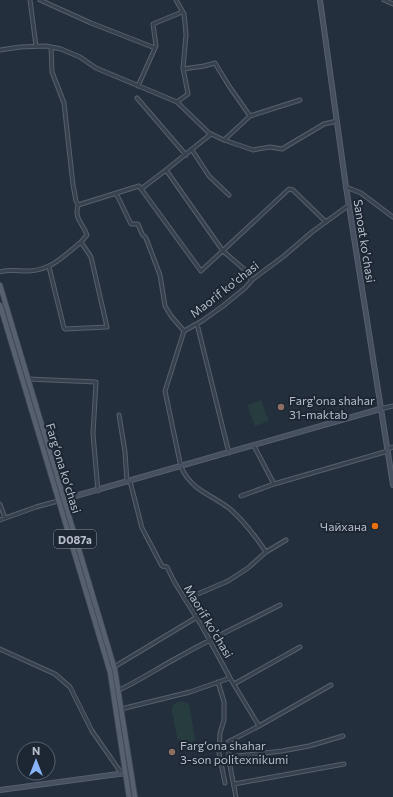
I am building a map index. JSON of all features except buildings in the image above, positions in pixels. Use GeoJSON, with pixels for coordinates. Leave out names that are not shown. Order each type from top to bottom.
{"type":"FeatureCollection","features":[{"type":"Feature","properties":{"kind":"main road","name":"Sanoat ko'chasi"},"geometry":{"type":"LineString","coordinates":[[320,0],[346,187],[393,485]]}},
{"type":"Feature","properties":{"kind":"main road","name":"Fargʻona koʻchasi"},"geometry":{"type":"LineString","coordinates":[[0,285],[28,379],[110,672],[124,774],[130,797]]}},
{"type":"Feature","properties":{"kind":"main road","name":"Fargʻona koʻchasi"},"geometry":{"type":"LineString","coordinates":[[0,304],[114,667],[135,797]]}},
{"type":"Feature","properties":{"kind":"main road"},"geometry":{"type":"LineString","coordinates":[[61,501],[380,410]]}},
{"type":"Feature","properties":{"kind":"main road"},"geometry":{"type":"LineString","coordinates":[[0,790],[124,774]]}},
{"type":"Feature","properties":{"kind":"street"},"geometry":{"type":"LineString","coordinates":[[30,0],[36,46]]}},
{"type":"Feature","properties":{"kind":"street"},"geometry":{"type":"LineString","coordinates":[[40,0],[91,23],[155,48]]}},
{"type":"Feature","properties":{"kind":"street"},"geometry":{"type":"LineString","coordinates":[[176,0],[184,14],[186,35],[183,54],[183,69],[188,94],[177,102]]}},
{"type":"Feature","properties":{"kind":"street"},"geometry":{"type":"LineString","coordinates":[[384,0],[393,4]]}},
{"type":"Feature","properties":{"kind":"street"},"geometry":{"type":"LineString","coordinates":[[138,86],[155,48],[153,24],[182,12]]}},
{"type":"Feature","properties":{"kind":"street"},"geometry":{"type":"LineString","coordinates":[[0,50],[36,46],[61,49],[80,57],[96,68],[177,102],[200,126],[211,134],[253,150],[270,147],[282,149],[324,124],[337,121]]}},
{"type":"Feature","properties":{"kind":"street"},"geometry":{"type":"LineString","coordinates":[[0,272],[10,270],[31,271],[50,267],[81,242],[87,235],[77,217],[78,205],[73,185],[64,102],[52,72],[51,47]]}},
{"type":"Feature","properties":{"kind":"street"},"geometry":{"type":"LineString","coordinates":[[183,69],[214,63],[250,116]]}},
{"type":"Feature","properties":{"kind":"street"},"geometry":{"type":"LineString","coordinates":[[137,98],[186,155]]}},
{"type":"Feature","properties":{"kind":"street"},"geometry":{"type":"LineString","coordinates":[[224,140],[250,116],[300,100]]}},
{"type":"Feature","properties":{"kind":"street"},"geometry":{"type":"LineString","coordinates":[[141,188],[186,155],[211,134]]}},
{"type":"Feature","properties":{"kind":"street"},"geometry":{"type":"LineString","coordinates":[[192,150],[209,176],[229,195]]}},
{"type":"Feature","properties":{"kind":"street"},"geometry":{"type":"LineString","coordinates":[[166,170],[224,251],[245,270],[251,280]]}},
{"type":"Feature","properties":{"kind":"street"},"geometry":{"type":"LineString","coordinates":[[78,205],[139,186],[201,271],[289,189],[293,190],[326,222]]}},
{"type":"Feature","properties":{"kind":"street"},"geometry":{"type":"LineString","coordinates":[[346,187],[360,192],[393,217]]}},
{"type":"Feature","properties":{"kind":"street"},"geometry":{"type":"LineString","coordinates":[[116,193],[131,224],[138,224],[142,234],[146,238],[160,275],[166,306],[171,316],[184,331]]}},
{"type":"Feature","properties":{"kind":"street","name":"Maorif ko'chasi"},"geometry":{"type":"LineString","coordinates":[[181,467],[165,391],[184,331],[197,324],[229,301],[251,280],[349,205]]}},
{"type":"Feature","properties":{"kind":"street"},"geometry":{"type":"LineString","coordinates":[[50,267],[64,328],[108,327],[91,257],[81,242]]}},
{"type":"Feature","properties":{"kind":"street"},"geometry":{"type":"LineString","coordinates":[[197,324],[229,454]]}},
{"type":"Feature","properties":{"kind":"street"},"geometry":{"type":"LineString","coordinates":[[28,379],[96,382],[93,434],[98,491]]}},
{"type":"Feature","properties":{"kind":"street"},"geometry":{"type":"LineString","coordinates":[[380,410],[393,406]]}},
{"type":"Feature","properties":{"kind":"street"},"geometry":{"type":"LineString","coordinates":[[119,415],[128,482]]}},
{"type":"Feature","properties":{"kind":"street"},"geometry":{"type":"LineString","coordinates":[[254,446],[274,484]]}},
{"type":"Feature","properties":{"kind":"street"},"geometry":{"type":"LineString","coordinates":[[241,496],[274,484],[388,450],[393,447]]}},
{"type":"Feature","properties":{"kind":"street"},"geometry":{"type":"LineString","coordinates":[[181,467],[188,479],[194,485],[237,516],[260,542],[266,552]]}},
{"type":"Feature","properties":{"kind":"street","name":"Maorif ko'chasi"},"geometry":{"type":"LineString","coordinates":[[128,482],[142,528],[162,566],[167,567],[259,726]]}},
{"type":"Feature","properties":{"kind":"street"},"geometry":{"type":"LineString","coordinates":[[0,520],[36,507],[61,501]]}},
{"type":"Feature","properties":{"kind":"street"},"geometry":{"type":"LineString","coordinates":[[0,504],[5,518]]}},
{"type":"Feature","properties":{"kind":"street"},"geometry":{"type":"LineString","coordinates":[[186,599],[228,581],[248,568],[266,552],[286,540]]}},
{"type":"Feature","properties":{"kind":"street"},"geometry":{"type":"LineString","coordinates":[[118,690],[136,682],[210,640],[280,605]]}},
{"type":"Feature","properties":{"kind":"street"},"geometry":{"type":"LineString","coordinates":[[114,667],[197,617]]}},
{"type":"Feature","properties":{"kind":"street"},"geometry":{"type":"LineString","coordinates":[[234,684],[300,647]]}},
{"type":"Feature","properties":{"kind":"street"},"geometry":{"type":"LineString","coordinates":[[0,649],[55,674],[70,687],[92,731],[124,774]]}},
{"type":"Feature","properties":{"kind":"street"},"geometry":{"type":"LineString","coordinates":[[121,709],[190,692],[230,678]]}},
{"type":"Feature","properties":{"kind":"street"},"geometry":{"type":"LineString","coordinates":[[218,682],[224,702],[224,720],[220,733],[219,753],[225,783]]}},
{"type":"Feature","properties":{"kind":"street"},"geometry":{"type":"LineString","coordinates":[[236,797],[229,758],[228,742],[331,685]]}},
{"type":"Feature","properties":{"kind":"street"},"geometry":{"type":"LineString","coordinates":[[229,758],[309,746],[343,736]]}},
{"type":"Feature","properties":{"kind":"street"},"geometry":{"type":"LineString","coordinates":[[234,784],[344,764]]}},
{"type":"Feature","properties":{"kind":"green space"},"geometry":{"type":"Polygon","coordinates":[[[261,400],[269,421],[255,426],[247,405],[261,400]]]}},
{"type":"Feature","properties":{"kind":"green space"},"geometry":{"type":"Polygon","coordinates":[[[181,701],[189,705],[195,738],[188,747],[182,746],[178,741],[172,711],[174,704],[181,701]]]}},
{"type":"Feature","properties":{"kind":"place","name":"Farg'ona shahar 31-maktab"},"geometry":{"type":"Point","coordinates":[281,407]}},
{"type":"Feature","properties":{"kind":"place","name":"Чайхана"},"geometry":{"type":"Point","coordinates":[375,526]}},
{"type":"Feature","properties":{"kind":"place","name":"Farg‘ona shahar 3-son politexnikumi"},"geometry":{"type":"Point","coordinates":[172,752]}}]}
